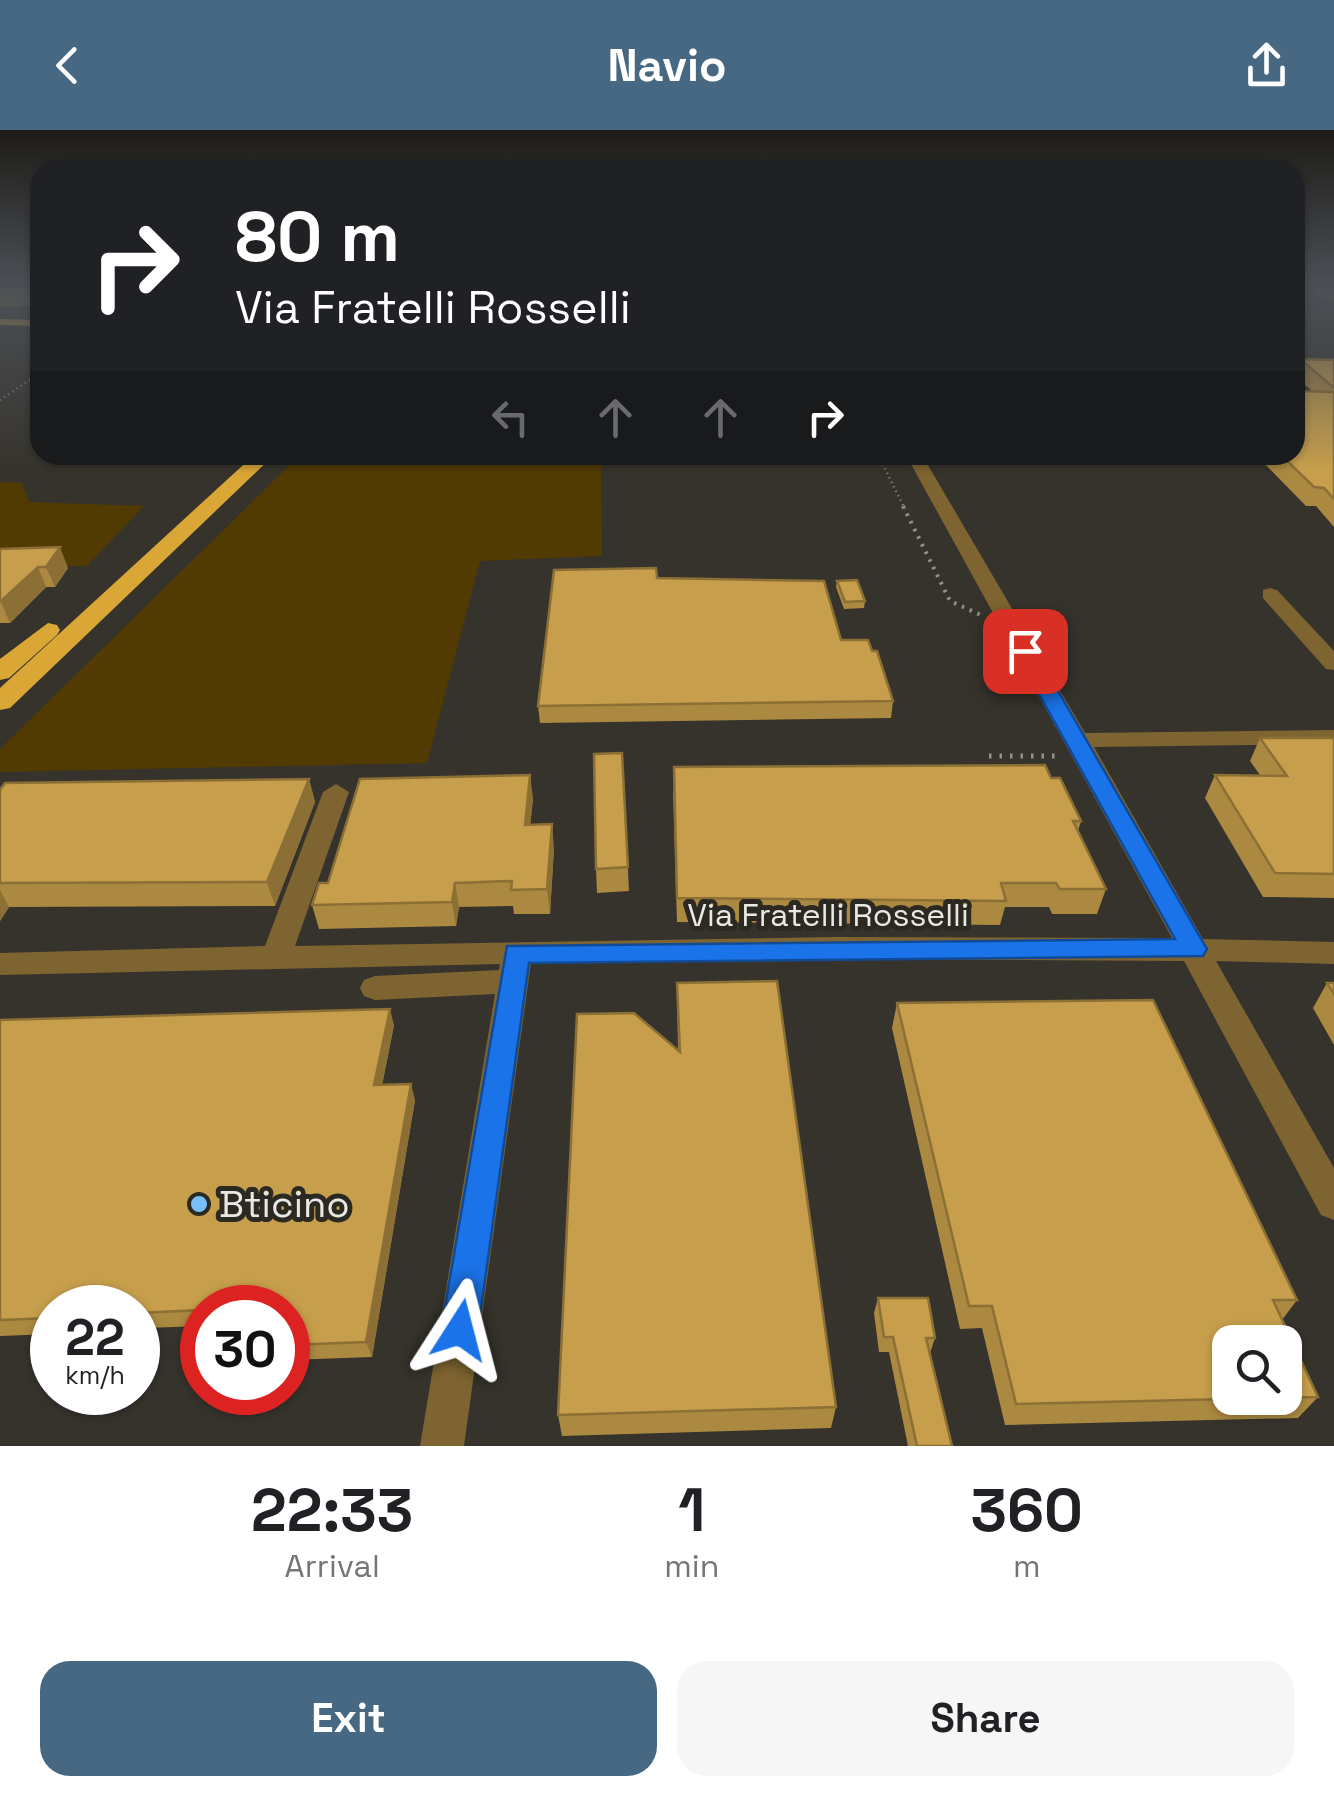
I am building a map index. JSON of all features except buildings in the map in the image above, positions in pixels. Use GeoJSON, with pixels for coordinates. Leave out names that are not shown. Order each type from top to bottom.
{"type":"FeatureCollection","features":[{"type":"Feature","properties":{"kind":"highway"},"geometry":{"type":"LineString","coordinates":[[0,672],[233,465]]}},
{"type":"Feature","properties":{"kind":"highway"},"geometry":{"type":"LineString","coordinates":[[0,702],[254,465]]}},
{"type":"Feature","properties":{"kind":"street"},"geometry":{"type":"LineString","coordinates":[[919,465],[1070,748],[1194,949],[1334,1203]]}},
{"type":"Feature","properties":{"kind":"street"},"geometry":{"type":"LineString","coordinates":[[1270,594],[1334,664]]}},
{"type":"Feature","properties":{"kind":"street"},"geometry":{"type":"LineString","coordinates":[[1070,748],[1334,737]]}},
{"type":"Feature","properties":{"kind":"street"},"geometry":{"type":"LineString","coordinates":[[276,958],[336,792]]}},
{"type":"Feature","properties":{"kind":"street","name":"Via Fratelli Rosselli"},"geometry":{"type":"LineString","coordinates":[[0,964],[462,954],[515,967],[1194,949],[1334,953]]}},
{"type":"Feature","properties":{"kind":"street"},"geometry":{"type":"LineString","coordinates":[[375,988],[515,967],[442,1446]]}},
{"type":"Feature","properties":{"kind":"path"},"geometry":{"type":"LineString","coordinates":[[0,400],[30,380]]}},
{"type":"Feature","properties":{"kind":"path"},"geometry":{"type":"LineString","coordinates":[[883,465],[950,601],[986,617]]}},
{"type":"Feature","properties":{"kind":"path"},"geometry":{"type":"LineString","coordinates":[[1053,739],[1070,748]]}},
{"type":"Feature","properties":{"kind":"path"},"geometry":{"type":"LineString","coordinates":[[988,756],[1070,748]]}},
{"type":"Feature","properties":{"kind":"path"},"geometry":{"type":"LineString","coordinates":[[1069,768],[1070,748]]}},
{"type":"Feature","properties":{"kind":"shaded area"},"geometry":{"type":"Polygon","coordinates":[[[290,465],[601,465],[602,556],[480,561],[427,763],[0,772],[0,749],[290,465]]]}},
{"type":"Feature","properties":{"kind":"shaded area"},"geometry":{"type":"Polygon","coordinates":[[[0,482],[22,483],[29,502],[144,506],[87,566],[0,567],[0,482]]]}},
{"type":"Feature","properties":{"kind":"place","name":"Bticino"},"geometry":{"type":"Point","coordinates":[199,1204]}},
{"type":"Feature","properties":{"kind":"route"},"geometry":{"type":"LineString","coordinates":[[460,1330],[517,953],[1194,949],[1025,651]]}}]}
